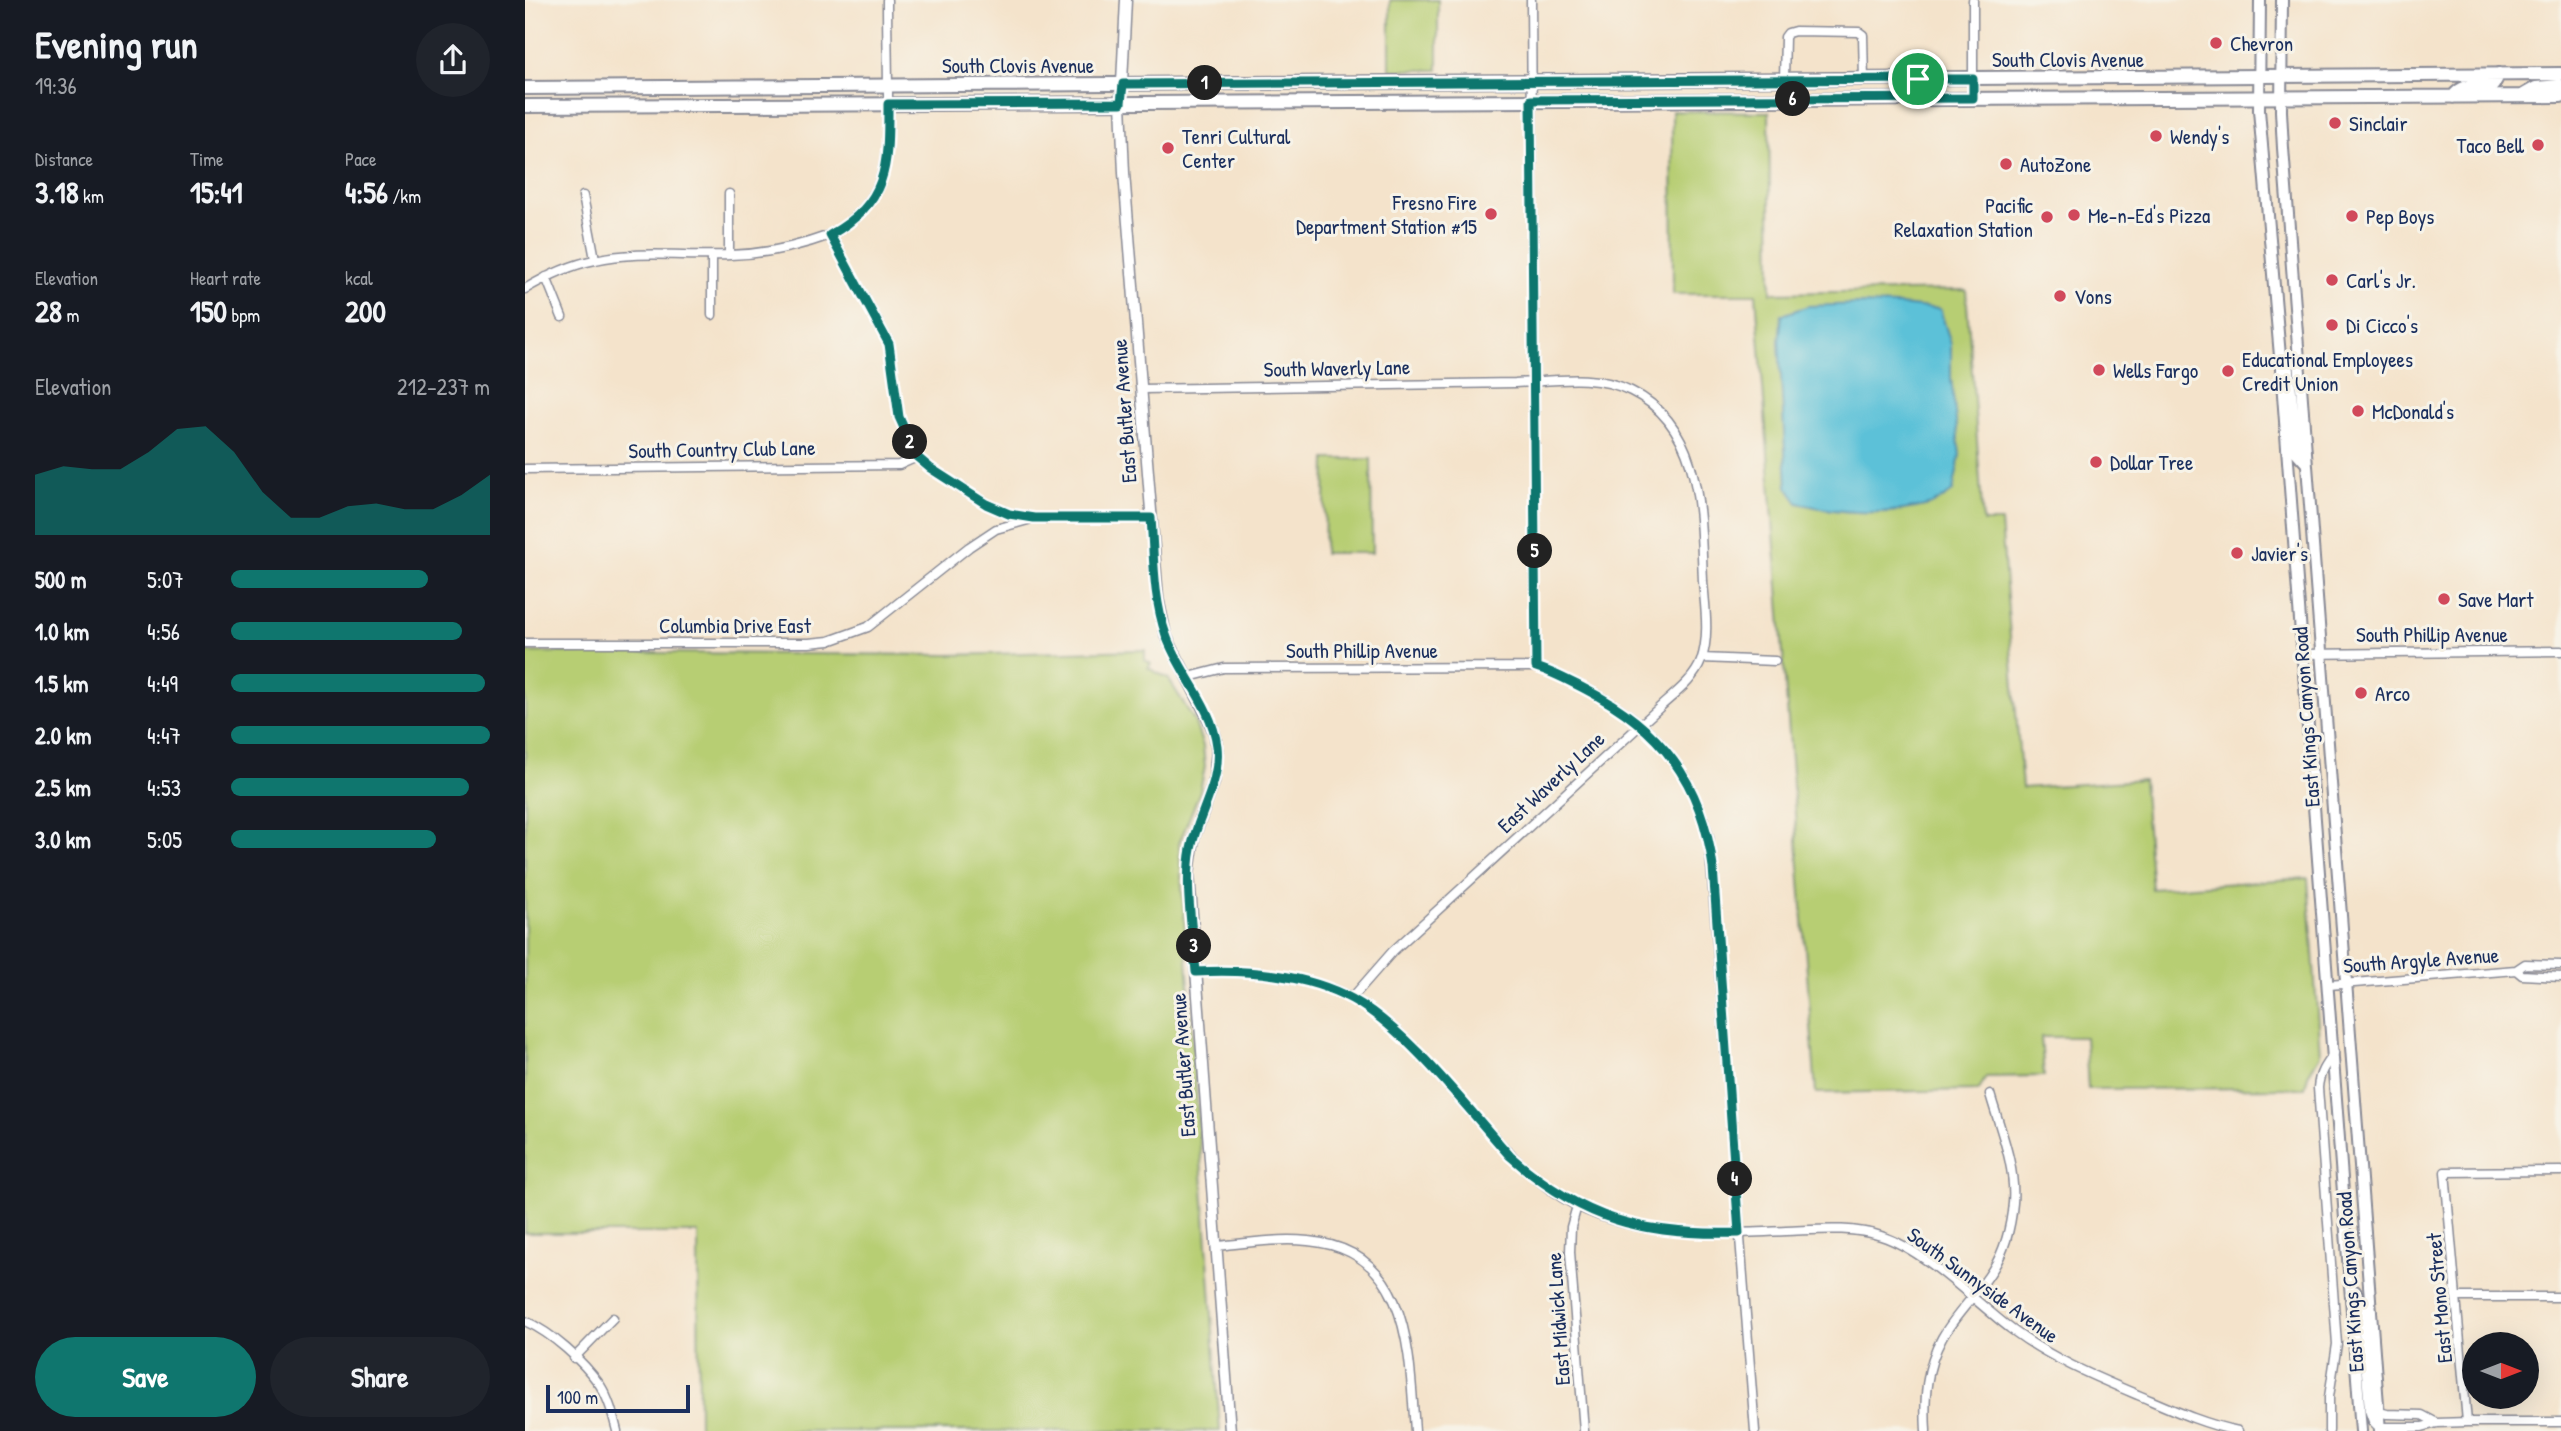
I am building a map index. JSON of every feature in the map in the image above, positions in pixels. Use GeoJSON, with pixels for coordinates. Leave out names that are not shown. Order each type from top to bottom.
{"type":"FeatureCollection","features":[{"type":"Feature","properties":{"kind":"main road","name":"East Kings Canyon Road"},"geometry":{"type":"LineString","coordinates":[[2260,0],[2259,97],[2361,1431]]}},
{"type":"Feature","properties":{"kind":"main road","name":"East Kings Canyon Road"},"geometry":{"type":"LineString","coordinates":[[2282,0],[2281,98],[2306,463],[2380,1429]]}},
{"type":"Feature","properties":{"kind":"main road"},"geometry":{"type":"LineString","coordinates":[[2452,97],[2465,86],[2493,85],[2499,74]]}},
{"type":"Feature","properties":{"kind":"main road","name":"South Clovis Avenue"},"geometry":{"type":"LineString","coordinates":[[525,88],[2561,74]]}},
{"type":"Feature","properties":{"kind":"main road"},"geometry":{"type":"LineString","coordinates":[[2519,97],[2536,88],[2561,86]]}},
{"type":"Feature","properties":{"kind":"main road","name":"South Clovis Avenue"},"geometry":{"type":"LineString","coordinates":[[525,106],[2561,96]]}},
{"type":"Feature","properties":{"kind":"main road"},"geometry":{"type":"LineString","coordinates":[[2280,354],[2288,361],[2297,453],[2306,463]]}},
{"type":"Feature","properties":{"kind":"main road"},"geometry":{"type":"LineString","coordinates":[[2351,1281],[2362,1308],[2370,1410],[2380,1429]]}},
{"type":"Feature","properties":{"kind":"street"},"geometry":{"type":"LineString","coordinates":[[525,289],[546,277],[595,260],[626,256],[712,256],[785,249],[830,235],[848,225],[874,197],[882,180],[888,146],[887,0]]}},
{"type":"Feature","properties":{"kind":"street","name":"East Butler Avenue"},"geometry":{"type":"LineString","coordinates":[[1126,0],[1121,103],[1124,173],[1157,598],[1171,648],[1189,677],[1215,735],[1217,750],[1214,782],[1197,826],[1189,858],[1230,1431]]}},
{"type":"Feature","properties":{"kind":"street"},"geometry":{"type":"LineString","coordinates":[[1531,0],[1536,667],[1609,701],[1640,723],[1663,747],[1691,786],[1709,838],[1755,1431]]}},
{"type":"Feature","properties":{"kind":"street"},"geometry":{"type":"LineString","coordinates":[[1973,0],[1973,98]]}},
{"type":"Feature","properties":{"kind":"street"},"geometry":{"type":"LineString","coordinates":[[1784,80],[1785,37],[1795,31],[1859,32],[1863,35],[1864,80]]}},
{"type":"Feature","properties":{"kind":"street"},"geometry":{"type":"LineString","coordinates":[[729,194],[729,255]]}},
{"type":"Feature","properties":{"kind":"street"},"geometry":{"type":"LineString","coordinates":[[583,196],[595,260]]}},
{"type":"Feature","properties":{"kind":"street"},"geometry":{"type":"LineString","coordinates":[[830,235],[889,344],[899,417],[917,457],[986,504],[1009,514],[1034,518],[1151,518]]}},
{"type":"Feature","properties":{"kind":"street"},"geometry":{"type":"LineString","coordinates":[[712,256],[712,315]]}},
{"type":"Feature","properties":{"kind":"street"},"geometry":{"type":"LineString","coordinates":[[546,277],[562,317]]}},
{"type":"Feature","properties":{"kind":"street","name":"East Waverly Lane"},"geometry":{"type":"LineString","coordinates":[[1352,999],[1393,951],[1690,679],[1702,657],[1706,631],[1699,503],[1689,457],[1678,436],[1656,409],[1631,391],[1615,385],[1580,379],[1534,380]]}},
{"type":"Feature","properties":{"kind":"street","name":"South Waverly Lane"},"geometry":{"type":"LineString","coordinates":[[1142,389],[1501,383],[1534,380]]}},
{"type":"Feature","properties":{"kind":"street","name":"South Country Club Lane"},"geometry":{"type":"LineString","coordinates":[[525,469],[899,465],[917,457]]}},
{"type":"Feature","properties":{"kind":"street","name":"Columbia Drive East"},"geometry":{"type":"LineString","coordinates":[[525,643],[829,641],[868,627],[955,557],[996,530],[1034,518]]}},
{"type":"Feature","properties":{"kind":"street","name":"South Phillip Avenue"},"geometry":{"type":"LineString","coordinates":[[2303,654],[2561,650]]}},
{"type":"Feature","properties":{"kind":"street"},"geometry":{"type":"LineString","coordinates":[[1702,657],[1775,661]]}},
{"type":"Feature","properties":{"kind":"street","name":"South Phillip Avenue"},"geometry":{"type":"LineString","coordinates":[[1189,677],[1224,668],[1536,667]]}},
{"type":"Feature","properties":{"kind":"street","name":"South Argyle Avenue"},"geometry":{"type":"LineString","coordinates":[[2329,985],[2516,970],[2525,964],[2561,965]]}},
{"type":"Feature","properties":{"kind":"street","name":"South Sunnyside Avenue"},"geometry":{"type":"LineString","coordinates":[[1196,972],[1217,970],[1260,974],[1322,987],[1352,999],[1399,1035],[1510,1156],[1547,1187],[1577,1206],[1598,1215],[1641,1226],[1692,1233],[1835,1229],[1881,1236],[1920,1257],[2031,1343],[2075,1369],[2189,1417],[2238,1431]]}},
{"type":"Feature","properties":{"kind":"street","name":"South Argyle Avenue"},"geometry":{"type":"LineString","coordinates":[[2516,970],[2522,975],[2561,977]]}},
{"type":"Feature","properties":{"kind":"street","name":"East Kings Canyon Road"},"geometry":{"type":"LineString","coordinates":[[2329,1431],[2329,1397],[2337,1344],[2318,1077],[2334,1053]]}},
{"type":"Feature","properties":{"kind":"street"},"geometry":{"type":"LineString","coordinates":[[1926,1431],[1926,1387],[1934,1355],[1950,1324],[1994,1269],[2002,1252],[2013,1201],[2009,1157],[1990,1094]]}},
{"type":"Feature","properties":{"kind":"street","name":"East Mono Street"},"geometry":{"type":"LineString","coordinates":[[2467,1422],[2445,1172],[2561,1171]]}},
{"type":"Feature","properties":{"kind":"street","name":"East Midwick Lane"},"geometry":{"type":"LineString","coordinates":[[1577,1206],[1571,1227],[1570,1252],[1584,1431]]}},
{"type":"Feature","properties":{"kind":"street"},"geometry":{"type":"LineString","coordinates":[[1217,1245],[1293,1240],[1321,1243],[1345,1250],[1375,1272],[1388,1287],[1403,1322],[1415,1431]]}},
{"type":"Feature","properties":{"kind":"street"},"geometry":{"type":"LineString","coordinates":[[2456,1297],[2561,1297]]}},
{"type":"Feature","properties":{"kind":"street"},"geometry":{"type":"LineString","coordinates":[[574,1358],[613,1318]]}},
{"type":"Feature","properties":{"kind":"street"},"geometry":{"type":"LineString","coordinates":[[525,1321],[550,1336],[600,1386],[612,1409],[617,1431]]}},
{"type":"Feature","properties":{"kind":"street"},"geometry":{"type":"LineString","coordinates":[[2379,1412],[2387,1415],[2422,1415],[2437,1423]]}},
{"type":"Feature","properties":{"kind":"street"},"geometry":{"type":"LineString","coordinates":[[2380,1429],[2422,1427],[2437,1423],[2561,1422]]}},
{"type":"Feature","properties":{"kind":"green space"},"geometry":{"type":"Polygon","coordinates":[[[1390,0],[1438,0],[1438,70],[1390,70],[1390,0]]]}},
{"type":"Feature","properties":{"kind":"green space"},"geometry":{"type":"Polygon","coordinates":[[[1672,111],[1769,112],[1771,293],[1966,290],[1983,522],[2001,522],[2022,788],[2143,780],[2152,889],[2308,878],[2320,1055],[2308,1075],[2305,1088],[2088,1089],[2085,1037],[2041,1037],[2044,1076],[1986,1077],[1979,1090],[1816,1093],[1756,294],[1673,294],[1672,111]]]}},
{"type":"Feature","properties":{"kind":"green space"},"geometry":{"type":"Polygon","coordinates":[[[1326,459],[1371,459],[1372,553],[1324,553],[1326,459]]]}},
{"type":"Feature","properties":{"kind":"green space"},"geometry":{"type":"Polygon","coordinates":[[[1145,650],[1145,660],[1151,664],[1148,668],[1168,678],[1194,720],[1203,746],[1205,767],[1200,791],[1179,844],[1220,1431],[699,1431],[698,1233],[525,1233],[525,652],[949,655],[1145,650]]]}},
{"type":"Feature","properties":{"kind":"water"},"geometry":{"type":"Polygon","coordinates":[[[1859,304],[1940,309],[1951,344],[1951,378],[1960,455],[1953,491],[1932,504],[1880,512],[1830,509],[1798,503],[1787,487],[1779,341],[1782,315],[1808,306],[1859,304]]]}},
{"type":"Feature","properties":{"kind":"place","name":"Chevron"},"geometry":{"type":"Point","coordinates":[2216,43]}},
{"type":"Feature","properties":{"kind":"place","name":"Sinclair"},"geometry":{"type":"Point","coordinates":[2335,123]}},
{"type":"Feature","properties":{"kind":"place","name":"Wendy's"},"geometry":{"type":"Point","coordinates":[2156,136]}},
{"type":"Feature","properties":{"kind":"place","name":"Taco Bell"},"geometry":{"type":"Point","coordinates":[2538,145]}},
{"type":"Feature","properties":{"kind":"place","name":"Tenri Cultural Center"},"geometry":{"type":"Point","coordinates":[1168,148]}},
{"type":"Feature","properties":{"kind":"place","name":"AutoZone"},"geometry":{"type":"Point","coordinates":[2006,164]}},
{"type":"Feature","properties":{"kind":"place","name":"Fresno Fire Department Station #15"},"geometry":{"type":"Point","coordinates":[1491,214]}},
{"type":"Feature","properties":{"kind":"place","name":"Me-n-Ed's Pizza"},"geometry":{"type":"Point","coordinates":[2074,215]}},
{"type":"Feature","properties":{"kind":"place","name":"Pep Boys"},"geometry":{"type":"Point","coordinates":[2352,216]}},
{"type":"Feature","properties":{"kind":"place","name":"Pacific Relaxation Station"},"geometry":{"type":"Point","coordinates":[2047,217]}},
{"type":"Feature","properties":{"kind":"place","name":"Carl's Jr."},"geometry":{"type":"Point","coordinates":[2332,280]}},
{"type":"Feature","properties":{"kind":"place","name":"Vons"},"geometry":{"type":"Point","coordinates":[2060,296]}},
{"type":"Feature","properties":{"kind":"place","name":"Di Cicco's"},"geometry":{"type":"Point","coordinates":[2332,325]}},
{"type":"Feature","properties":{"kind":"place","name":"Wells Fargo"},"geometry":{"type":"Point","coordinates":[2099,370]}},
{"type":"Feature","properties":{"kind":"place","name":"Educational Employees Credit Union"},"geometry":{"type":"Point","coordinates":[2228,371]}},
{"type":"Feature","properties":{"kind":"place","name":"McDonald's"},"geometry":{"type":"Point","coordinates":[2358,411]}},
{"type":"Feature","properties":{"kind":"place","name":"Dollar Tree"},"geometry":{"type":"Point","coordinates":[2096,462]}},
{"type":"Feature","properties":{"kind":"place","name":"Javier's"},"geometry":{"type":"Point","coordinates":[2237,553]}},
{"type":"Feature","properties":{"kind":"place","name":"Save Mart"},"geometry":{"type":"Point","coordinates":[2444,599]}},
{"type":"Feature","properties":{"kind":"place","name":"Arco"},"geometry":{"type":"Point","coordinates":[2361,693]}},
{"type":"Feature","properties":{"kind":"route"},"geometry":{"type":"LineString","coordinates":[[1918,79],[1973,79],[1973,98],[1531,100],[1536,667],[1609,701],[1640,723],[1676,764],[1691,786],[1701,809],[1713,867],[1739,1233],[1692,1233],[1616,1220],[1577,1206],[1526,1170],[1399,1035],[1352,999],[1292,979],[1217,970],[1196,972],[1189,858],[1197,826],[1214,782],[1217,750],[1209,720],[1166,636],[1157,598],[1151,518],[1034,518],[1009,514],[986,504],[917,457],[899,417],[889,344],[830,235],[848,225],[863,211],[882,180],[887,164],[888,104],[1121,103],[1123,84],[1918,79]]}}]}
